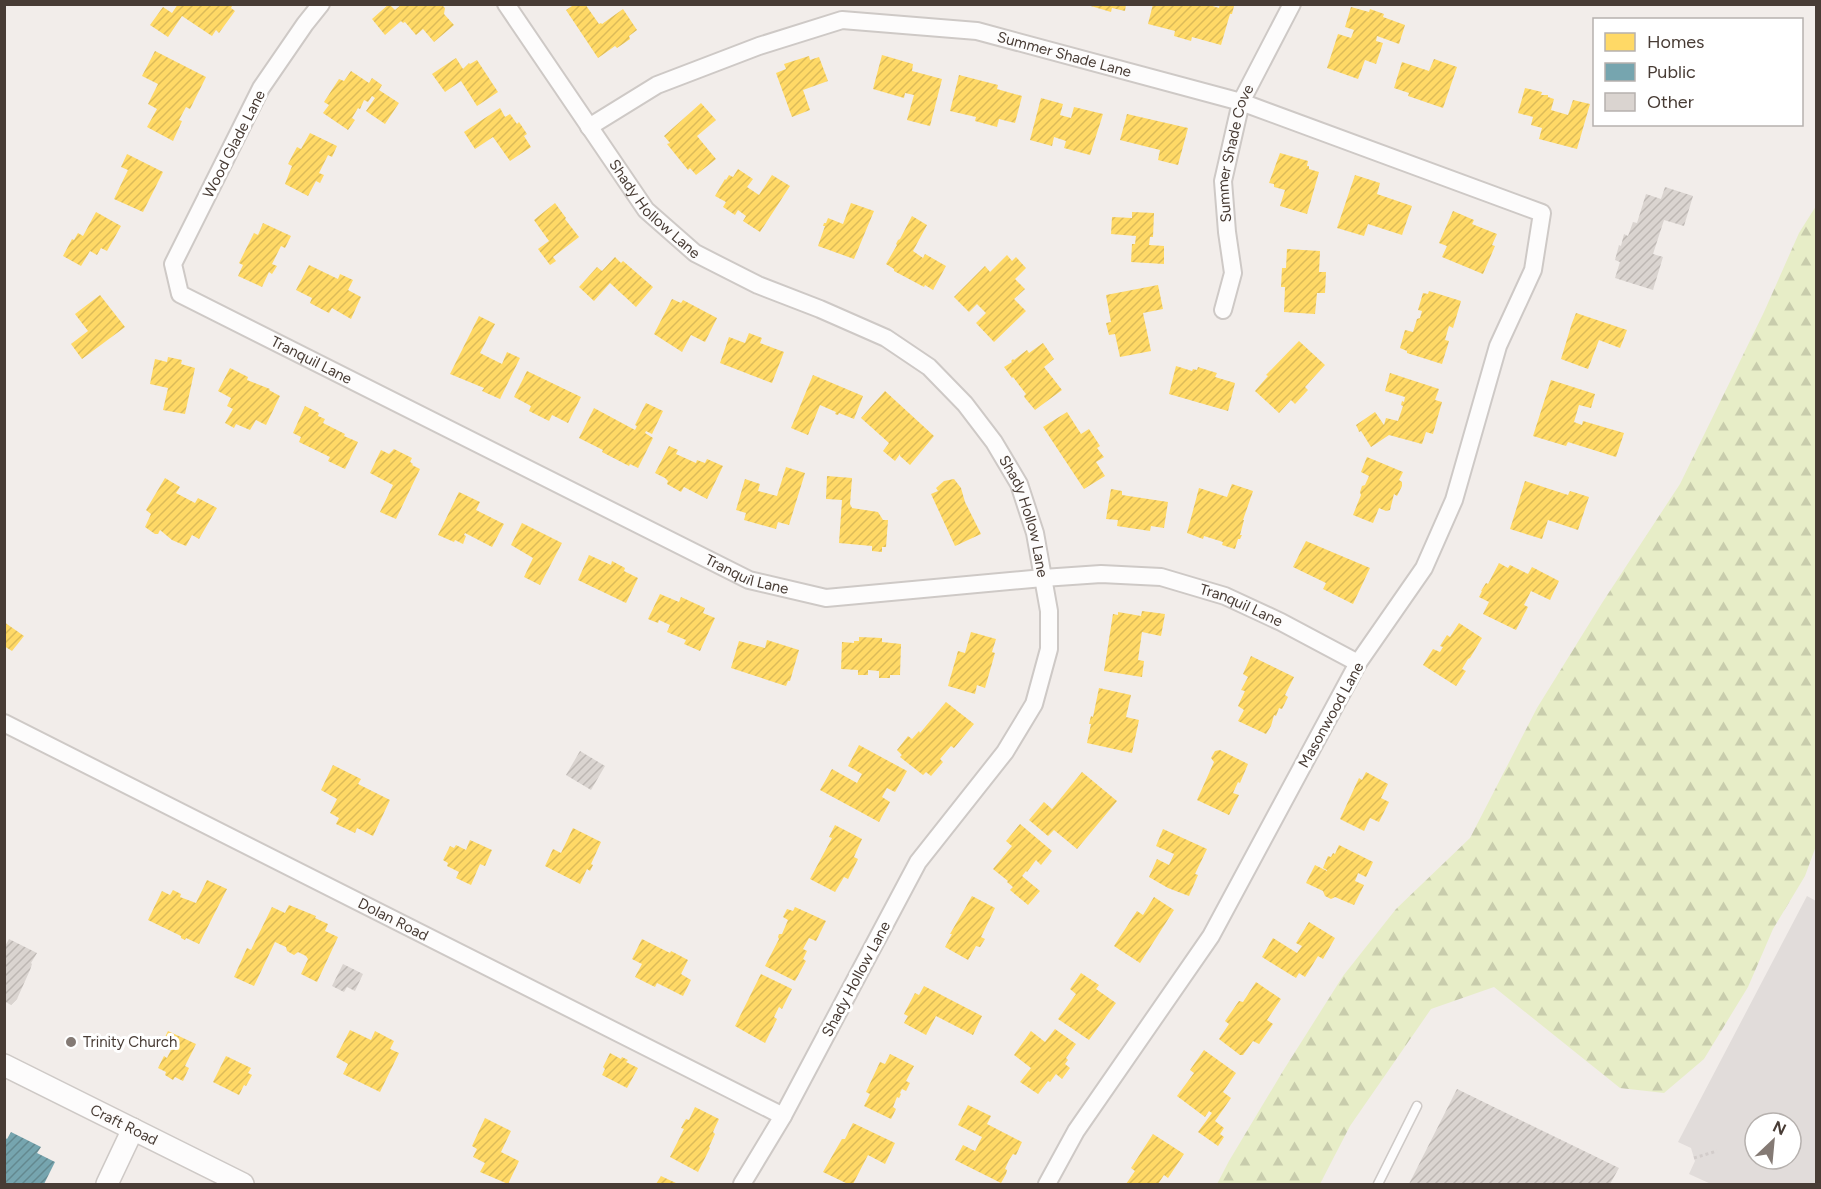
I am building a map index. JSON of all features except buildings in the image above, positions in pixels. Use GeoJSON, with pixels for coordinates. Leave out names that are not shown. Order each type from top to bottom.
{"type":"FeatureCollection","features":[{"type":"Feature","properties":{"kind":"street","name":"Wood Glade Lane"},"geometry":{"type":"LineString","coordinates":[[180,294],[173,264],[261,88],[321,4]]}},
{"type":"Feature","properties":{"kind":"street","name":"Shady Hollow Lane"},"geometry":{"type":"LineString","coordinates":[[506,4],[646,210],[695,253],[758,285],[886,338],[929,367],[965,404],[994,442],[1019,484],[1035,534],[1049,611],[1049,649],[1034,704],[1005,752],[918,862],[783,1116],[742,1185]]}},
{"type":"Feature","properties":{"kind":"street","name":"Summer Shade Cove"},"geometry":{"type":"LineString","coordinates":[[1222,310],[1233,273],[1223,181],[1241,102],[1292,4]]}},
{"type":"Feature","properties":{"kind":"street","name":"Summer Shade Lane"},"geometry":{"type":"LineString","coordinates":[[589,128],[657,85],[759,46],[842,20],[977,31],[1241,102],[1542,213]]}},
{"type":"Feature","properties":{"kind":"street","name":"Masonwood Lane"},"geometry":{"type":"LineString","coordinates":[[1047,1185],[1076,1131],[1211,936],[1358,663],[1424,568],[1454,500],[1498,346],[1533,270],[1542,213]]}},
{"type":"Feature","properties":{"kind":"street","name":"Tranquil Lane"},"geometry":{"type":"LineString","coordinates":[[180,294],[749,580],[826,598],[1101,574],[1161,578],[1225,596],[1281,622],[1358,663]]}},
{"type":"Feature","properties":{"kind":"street","name":"Dolan Road"},"geometry":{"type":"LineString","coordinates":[[4,723],[783,1116]]}},
{"type":"Feature","properties":{"kind":"street","name":"Craft Road"},"geometry":{"type":"LineString","coordinates":[[4,1065],[243,1185]]}},
{"type":"Feature","properties":{"kind":"street"},"geometry":{"type":"LineString","coordinates":[[107,1185],[133,1129]]}},
{"type":"Feature","properties":{"kind":"lane"},"geometry":{"type":"LineString","coordinates":[[1378,1185],[1417,1106]]}},
{"type":"Feature","properties":{"kind":"path"},"geometry":{"type":"LineString","coordinates":[[1694,1158],[1718,1151]]}},
{"type":"Feature","properties":{"kind":"green space"},"geometry":{"type":"Polygon","coordinates":[[[1816,206],[1816,846],[1805,876],[1773,929],[1748,987],[1704,1059],[1664,1093],[1620,1088],[1494,987],[1431,1009],[1350,1126],[1320,1184],[1217,1184],[1283,1071],[1343,976],[1396,909],[1470,838],[1537,708],[1680,484],[1764,312],[1799,233],[1816,206]]]}},
{"type":"Feature","properties":{"kind":"shaded area"},"geometry":{"type":"Polygon","coordinates":[[[1807,896],[1816,901],[1816,1184],[1711,1184],[1689,1174],[1695,1161],[1691,1148],[1678,1142],[1807,896]]]}},
{"type":"Feature","properties":{"kind":"place","name":"Trinity Church"},"geometry":{"type":"Point","coordinates":[71,1042]}}]}
